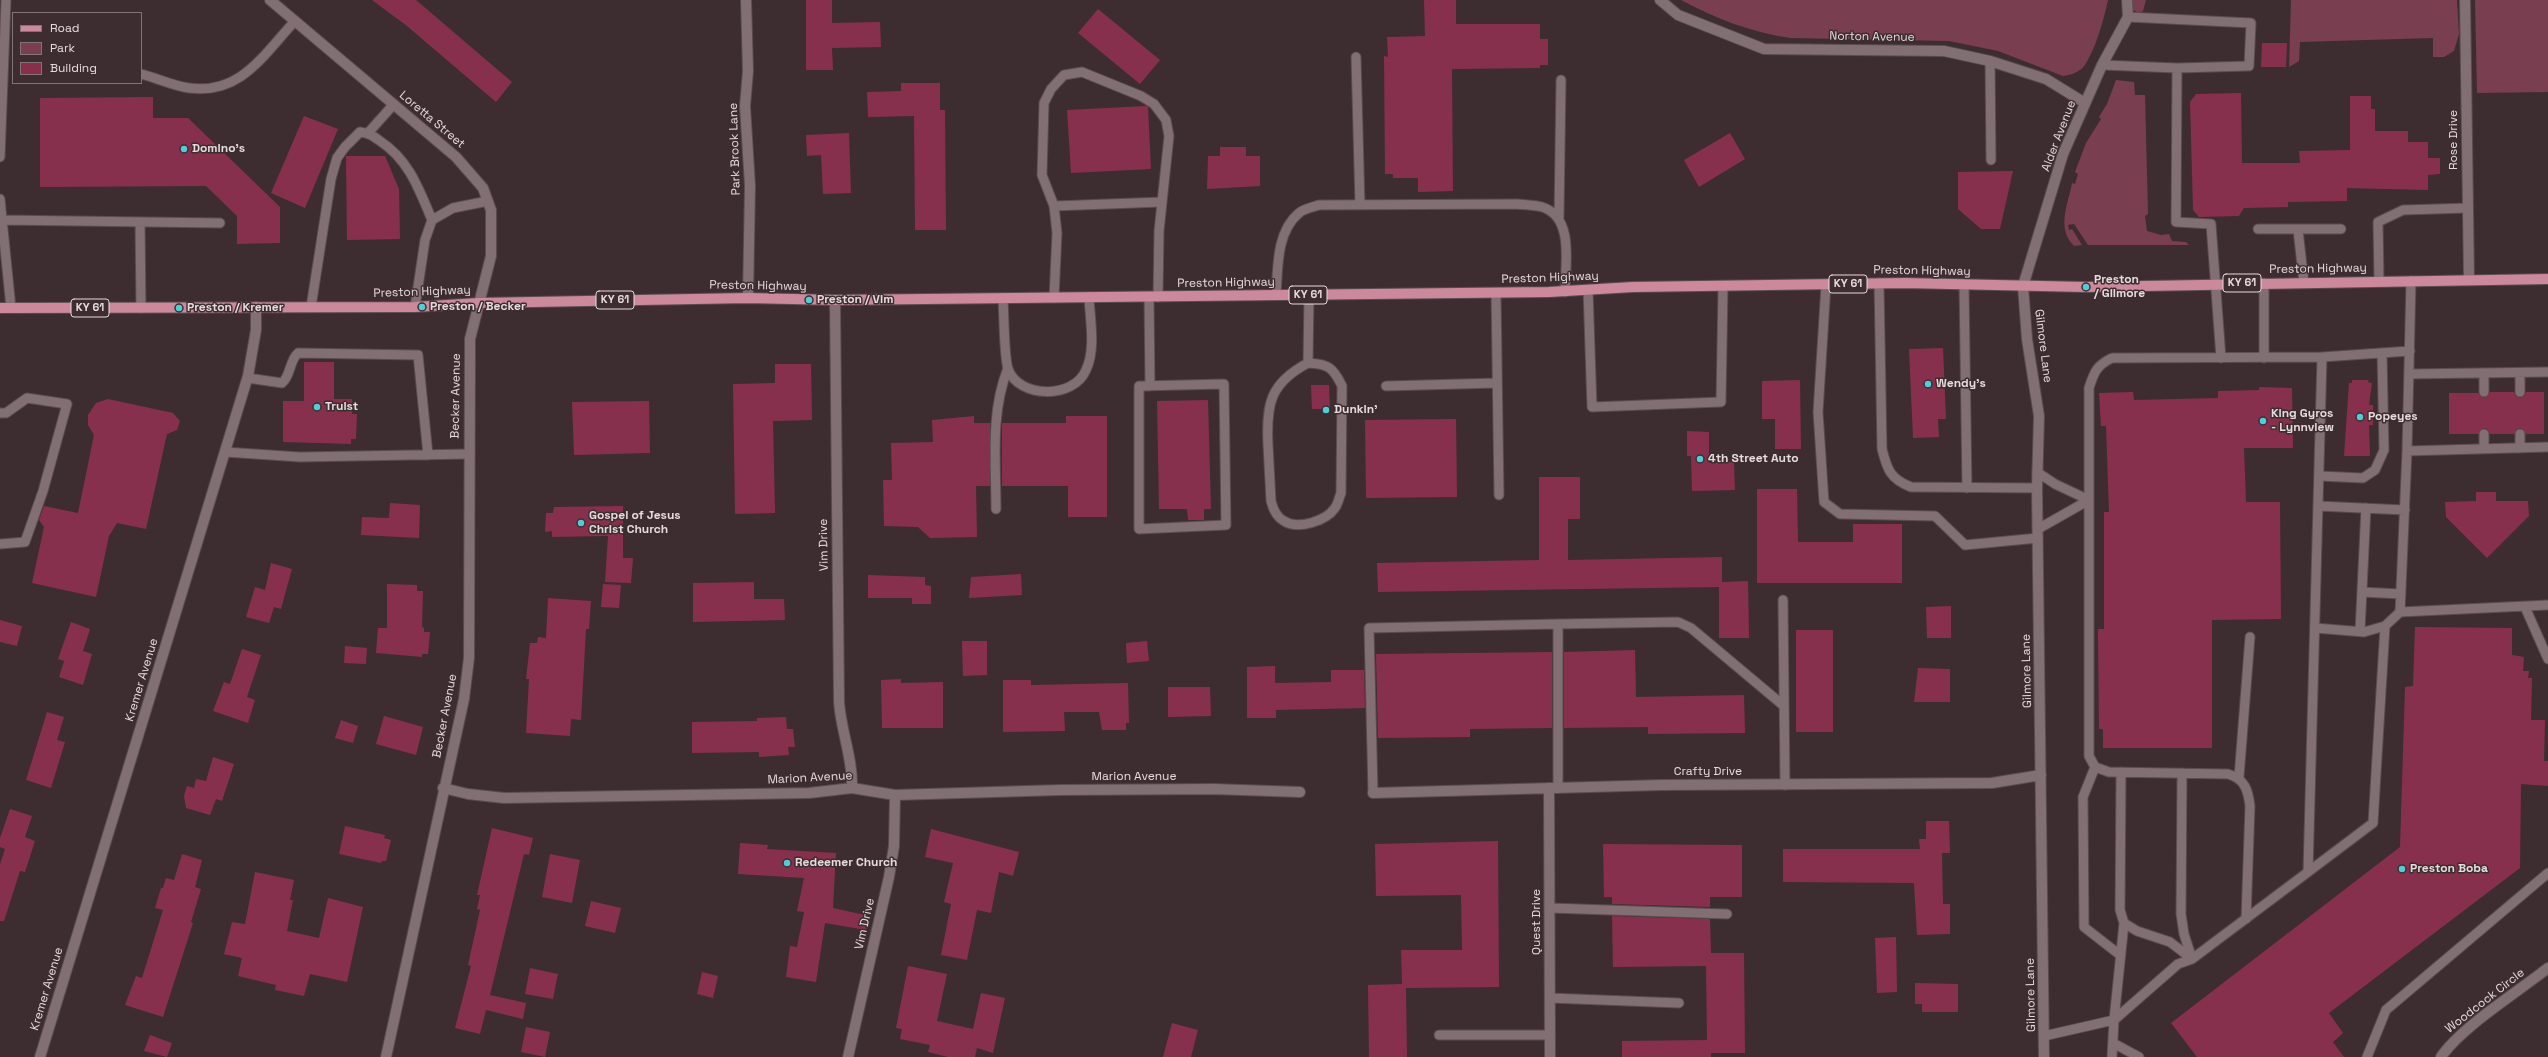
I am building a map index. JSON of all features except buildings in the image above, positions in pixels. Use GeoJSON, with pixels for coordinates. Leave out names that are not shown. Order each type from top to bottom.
{"type":"FeatureCollection","features":[{"type":"Feature","properties":{"kind":"main road","name":"Preston Highway"},"geometry":{"type":"LineString","coordinates":[[0,308],[415,307],[479,303],[748,298],[835,300],[1565,292],[1588,290],[1879,283],[2023,286],[2548,279]]}},
{"type":"Feature","properties":{"kind":"street","name":"Loretta Street"},"geometry":{"type":"LineString","coordinates":[[270,0],[394,104],[473,174],[483,188],[488,200],[492,222],[491,256],[479,303]]}},
{"type":"Feature","properties":{"kind":"street","name":"Park Brook Lane"},"geometry":{"type":"LineString","coordinates":[[746,0],[748,71],[745,106],[750,186],[748,298]]}},
{"type":"Feature","properties":{"kind":"street","name":"Norton Avenue"},"geometry":{"type":"LineString","coordinates":[[1660,0],[1678,15],[1764,49],[1944,51],[1990,61],[2046,79],[2085,103]]}},
{"type":"Feature","properties":{"kind":"street"},"geometry":{"type":"LineString","coordinates":[[2127,0],[2128,17]]}},
{"type":"Feature","properties":{"kind":"street","name":"Rose Drive"},"geometry":{"type":"LineString","coordinates":[[2465,0],[2469,280]]}},
{"type":"Feature","properties":{"kind":"street","name":"Alder Avenue"},"geometry":{"type":"LineString","coordinates":[[2023,286],[2062,154],[2102,65],[2128,17]]}},
{"type":"Feature","properties":{"kind":"street","name":"Gilmore Lane"},"geometry":{"type":"LineString","coordinates":[[2023,286],[2027,339],[2039,416],[2037,488],[2042,774],[2044,1057]]}},
{"type":"Feature","properties":{"kind":"street","name":"Vim Drive"},"geometry":{"type":"LineString","coordinates":[[835,300],[839,702],[843,736],[852,772],[852,788]]}},
{"type":"Feature","properties":{"kind":"street","name":"Becker Avenue"},"geometry":{"type":"LineString","coordinates":[[386,1057],[443,788],[464,699],[469,658],[470,535],[468,454],[470,339],[479,303]]}},
{"type":"Feature","properties":{"kind":"street","name":"Kremer Avenue"},"geometry":{"type":"LineString","coordinates":[[40,1057],[248,378],[256,330],[256,307]]}},
{"type":"Feature","properties":{"kind":"street","name":"Crafty Drive"},"geometry":{"type":"LineString","coordinates":[[1373,793],[1554,788],[1992,783],[2042,774]]}},
{"type":"Feature","properties":{"kind":"street","name":"Marion Avenue"},"geometry":{"type":"LineString","coordinates":[[443,788],[468,794],[504,798],[809,793],[852,788],[895,795],[1060,790],[1213,789],[1300,792]]}},
{"type":"Feature","properties":{"kind":"street","name":"Quest Drive"},"geometry":{"type":"LineString","coordinates":[[1550,1057],[1550,908],[1554,788]]}},
{"type":"Feature","properties":{"kind":"street","name":"Vim Drive"},"geometry":{"type":"LineString","coordinates":[[848,1057],[889,878],[894,846],[895,795]]}},
{"type":"Feature","properties":{"kind":"street","name":"Woodcock Circle"},"geometry":{"type":"LineString","coordinates":[[2441,1057],[2446,1048],[2464,1033],[2548,968]]}},
{"type":"Feature","properties":{"kind":"lane"},"geometry":{"type":"LineString","coordinates":[[0,157],[9,44],[6,0]]}},
{"type":"Feature","properties":{"kind":"lane"},"geometry":{"type":"LineString","coordinates":[[2102,65],[2177,68],[2249,66],[2251,23],[2128,17]]}},
{"type":"Feature","properties":{"kind":"lane"},"geometry":{"type":"LineString","coordinates":[[142,74],[187,88],[207,89],[225,86],[241,78],[295,21]]}},
{"type":"Feature","properties":{"kind":"lane"},"geometry":{"type":"LineString","coordinates":[[1356,58],[1360,205]]}},
{"type":"Feature","properties":{"kind":"lane"},"geometry":{"type":"LineString","coordinates":[[1990,61],[1991,160]]}},
{"type":"Feature","properties":{"kind":"lane"},"geometry":{"type":"LineString","coordinates":[[2177,68],[2176,222],[2211,224],[2217,283],[2221,358]]}},
{"type":"Feature","properties":{"kind":"lane"},"geometry":{"type":"LineString","coordinates":[[1054,298],[1057,233],[1054,206],[1042,175],[1044,103],[1051,89],[1064,75],[1082,72],[1140,96],[1154,104],[1166,120],[1169,136],[1153,297],[1150,386]]}},
{"type":"Feature","properties":{"kind":"lane"},"geometry":{"type":"LineString","coordinates":[[1561,80],[1559,217],[1565,235],[1565,292]]}},
{"type":"Feature","properties":{"kind":"lane"},"geometry":{"type":"LineString","coordinates":[[368,132],[394,104]]}},
{"type":"Feature","properties":{"kind":"lane"},"geometry":{"type":"LineString","coordinates":[[312,307],[331,179],[337,158],[352,138],[360,132],[368,132],[390,148],[403,160],[416,184],[432,220]]}},
{"type":"Feature","properties":{"kind":"lane"},"geometry":{"type":"LineString","coordinates":[[0,199],[11,308]]}},
{"type":"Feature","properties":{"kind":"lane"},"geometry":{"type":"LineString","coordinates":[[415,307],[425,240],[432,220],[453,208],[488,200]]}},
{"type":"Feature","properties":{"kind":"lane"},"geometry":{"type":"LineString","coordinates":[[1054,206],[1162,202]]}},
{"type":"Feature","properties":{"kind":"lane"},"geometry":{"type":"LineString","coordinates":[[1276,296],[1279,248],[1287,228],[1299,212],[1319,205],[1517,204],[1543,207],[1559,217]]}},
{"type":"Feature","properties":{"kind":"lane"},"geometry":{"type":"LineString","coordinates":[[2379,281],[2378,222],[2403,210],[2468,208]]}},
{"type":"Feature","properties":{"kind":"lane"},"geometry":{"type":"LineString","coordinates":[[2,220],[220,223]]}},
{"type":"Feature","properties":{"kind":"lane"},"geometry":{"type":"LineString","coordinates":[[140,222],[141,308]]}},
{"type":"Feature","properties":{"kind":"lane"},"geometry":{"type":"LineString","coordinates":[[2258,229],[2341,229]]}},
{"type":"Feature","properties":{"kind":"lane"},"geometry":{"type":"LineString","coordinates":[[2298,230],[2304,282]]}},
{"type":"Feature","properties":{"kind":"lane"},"geometry":{"type":"LineString","coordinates":[[2400,612],[2407,451],[2411,281]]}},
{"type":"Feature","properties":{"kind":"lane"},"geometry":{"type":"LineString","coordinates":[[1879,283],[1882,449],[1888,470],[1899,482],[1911,487],[2037,488]]}},
{"type":"Feature","properties":{"kind":"lane"},"geometry":{"type":"LineString","coordinates":[[2264,283],[2264,358]]}},
{"type":"Feature","properties":{"kind":"lane"},"geometry":{"type":"LineString","coordinates":[[1964,284],[1968,488]]}},
{"type":"Feature","properties":{"kind":"lane"},"geometry":{"type":"LineString","coordinates":[[1826,285],[1818,412],[1824,502],[1840,514],[1935,516],[1965,545],[2038,534],[2089,500]]}},
{"type":"Feature","properties":{"kind":"lane"},"geometry":{"type":"LineString","coordinates":[[1588,290],[1592,407],[1721,402],[1723,287]]}},
{"type":"Feature","properties":{"kind":"lane"},"geometry":{"type":"LineString","coordinates":[[1496,293],[1499,495]]}},
{"type":"Feature","properties":{"kind":"lane"},"geometry":{"type":"LineString","coordinates":[[1308,363],[1309,295]]}},
{"type":"Feature","properties":{"kind":"lane"},"geometry":{"type":"LineString","coordinates":[[1003,298],[1008,368],[1016,382],[1029,390],[1054,391],[1071,387],[1086,372],[1091,354],[1089,297]]}},
{"type":"Feature","properties":{"kind":"lane"},"geometry":{"type":"LineString","coordinates":[[2239,777],[2228,774],[2109,772],[2095,766],[2089,756],[2089,388],[2094,372],[2101,363],[2112,358],[2322,357],[2410,351]]}},
{"type":"Feature","properties":{"kind":"lane"},"geometry":{"type":"LineString","coordinates":[[248,378],[282,383],[288,374],[293,358],[298,353],[418,355],[428,455]]}},
{"type":"Feature","properties":{"kind":"lane"},"geometry":{"type":"LineString","coordinates":[[2319,476],[2362,478],[2375,470],[2384,450],[2382,353]]}},
{"type":"Feature","properties":{"kind":"lane"},"geometry":{"type":"LineString","coordinates":[[2308,872],[2322,357]]}},
{"type":"Feature","properties":{"kind":"lane"},"geometry":{"type":"LineString","coordinates":[[1308,363],[1325,364],[1335,372],[1342,386],[1341,493],[1335,508],[1324,518],[1310,523],[1297,525],[1284,522],[1274,512],[1272,506],[1267,416],[1270,402],[1276,388],[1290,372],[1308,363]]}},
{"type":"Feature","properties":{"kind":"lane"},"geometry":{"type":"LineString","coordinates":[[996,510],[997,406],[1000,388],[1008,368]]}},
{"type":"Feature","properties":{"kind":"lane"},"geometry":{"type":"LineString","coordinates":[[2520,372],[2520,392]]}},
{"type":"Feature","properties":{"kind":"lane"},"geometry":{"type":"LineString","coordinates":[[2409,374],[2548,372]]}},
{"type":"Feature","properties":{"kind":"lane"},"geometry":{"type":"LineString","coordinates":[[2484,373],[2484,392]]}},
{"type":"Feature","properties":{"kind":"lane"},"geometry":{"type":"LineString","coordinates":[[1386,386],[1497,383]]}},
{"type":"Feature","properties":{"kind":"lane"},"geometry":{"type":"LineString","coordinates":[[1224,384],[1226,525],[1138,529],[1139,386],[1150,386],[1224,384]]}},
{"type":"Feature","properties":{"kind":"lane"},"geometry":{"type":"LineString","coordinates":[[0,412],[6,413],[27,398],[67,404],[43,490],[24,542],[0,544]]}},
{"type":"Feature","properties":{"kind":"lane"},"geometry":{"type":"LineString","coordinates":[[2484,434],[2484,449]]}},
{"type":"Feature","properties":{"kind":"lane"},"geometry":{"type":"LineString","coordinates":[[2520,434],[2520,448]]}},
{"type":"Feature","properties":{"kind":"lane"},"geometry":{"type":"LineString","coordinates":[[2407,451],[2548,447]]}},
{"type":"Feature","properties":{"kind":"lane"},"geometry":{"type":"LineString","coordinates":[[225,452],[300,457],[468,454]]}},
{"type":"Feature","properties":{"kind":"lane"},"geometry":{"type":"LineString","coordinates":[[2037,472],[2055,484],[2089,500]]}},
{"type":"Feature","properties":{"kind":"lane"},"geometry":{"type":"LineString","coordinates":[[2318,506],[2405,510]]}},
{"type":"Feature","properties":{"kind":"lane"},"geometry":{"type":"LineString","coordinates":[[2360,632],[2366,508]]}},
{"type":"Feature","properties":{"kind":"lane"},"geometry":{"type":"LineString","coordinates":[[2362,592],[2401,594]]}},
{"type":"Feature","properties":{"kind":"lane"},"geometry":{"type":"LineString","coordinates":[[1783,600],[1785,785]]}},
{"type":"Feature","properties":{"kind":"lane"},"geometry":{"type":"LineString","coordinates":[[2315,628],[2360,632],[2385,626],[2400,612],[2548,605]]}},
{"type":"Feature","properties":{"kind":"lane"},"geometry":{"type":"LineString","coordinates":[[2525,607],[2548,659]]}},
{"type":"Feature","properties":{"kind":"lane"},"geometry":{"type":"LineString","coordinates":[[1373,793],[1370,628],[1678,622],[1691,628],[1784,706]]}},
{"type":"Feature","properties":{"kind":"lane"},"geometry":{"type":"LineString","coordinates":[[1554,788],[1558,624]]}},
{"type":"Feature","properties":{"kind":"lane"},"geometry":{"type":"LineString","coordinates":[[2044,1036],[2114,1020],[2178,964],[2192,959],[2373,822],[2385,626]]}},
{"type":"Feature","properties":{"kind":"lane"},"geometry":{"type":"LineString","coordinates":[[2246,919],[2250,806],[2248,790],[2239,777],[2250,637]]}},
{"type":"Feature","properties":{"kind":"lane"},"geometry":{"type":"LineString","coordinates":[[2095,766],[2083,797],[2084,927],[2120,955]]}},
{"type":"Feature","properties":{"kind":"lane"},"geometry":{"type":"LineString","coordinates":[[2112,1057],[2114,1020],[2124,923],[2120,910],[2121,772]]}},
{"type":"Feature","properties":{"kind":"lane"},"geometry":{"type":"LineString","coordinates":[[2182,773],[2181,914],[2184,934],[2192,959]]}},
{"type":"Feature","properties":{"kind":"lane"},"geometry":{"type":"LineString","coordinates":[[2367,1057],[2386,1010],[2548,873]]}},
{"type":"Feature","properties":{"kind":"lane"},"geometry":{"type":"LineString","coordinates":[[1550,908],[1727,914]]}},
{"type":"Feature","properties":{"kind":"lane"},"geometry":{"type":"LineString","coordinates":[[2124,923],[2138,931],[2170,942],[2192,959]]}},
{"type":"Feature","properties":{"kind":"lane"},"geometry":{"type":"LineString","coordinates":[[1550,998],[1679,1003]]}},
{"type":"Feature","properties":{"kind":"lane"},"geometry":{"type":"LineString","coordinates":[[1439,1036],[1550,1035]]}},
{"type":"Feature","properties":{"kind":"lane"},"geometry":{"type":"LineString","coordinates":[[2113,1043],[2139,1057]]}},
{"type":"Feature","properties":{"kind":"green space"},"geometry":{"type":"Polygon","coordinates":[[[1681,0],[2108,0],[2096,42],[2085,65],[2081,70],[2075,73],[2063,76],[1998,51],[1949,41],[1790,38],[1761,32],[1734,24],[1681,0]]]}},
{"type":"Feature","properties":{"kind":"green space"},"geometry":{"type":"Polygon","coordinates":[[[2132,0],[2146,0],[2143,11],[2139,13],[2133,10],[2132,0]]]}},
{"type":"Feature","properties":{"kind":"green space"},"geometry":{"type":"Polygon","coordinates":[[[2291,0],[2457,0],[2459,34],[2454,51],[2444,57],[2433,57],[2433,38],[2300,42],[2299,61],[2289,67],[2291,0]]]}},
{"type":"Feature","properties":{"kind":"green space"},"geometry":{"type":"Polygon","coordinates":[[[2475,0],[2548,0],[2548,92],[2477,93],[2475,0]]]}},
{"type":"Feature","properties":{"kind":"green space"},"geometry":{"type":"Polygon","coordinates":[[[2116,80],[2134,82],[2135,95],[2145,95],[2148,214],[2145,216],[2147,231],[2161,235],[2169,234],[2172,241],[2186,242],[2189,245],[2088,245],[2074,224],[2068,225],[2069,230],[2072,229],[2082,245],[2074,246],[2069,239],[2064,224],[2072,183],[2075,184],[2078,174],[2075,172],[2086,143],[2101,119],[2099,117],[2107,104],[2116,80]]]}},
{"type":"Feature","properties":{"kind":"place","name":"Domino's"},"geometry":{"type":"Point","coordinates":[184,149]}},
{"type":"Feature","properties":{"kind":"place","name":"Preston / Gilmore"},"geometry":{"type":"Point","coordinates":[2086,287]}},
{"type":"Feature","properties":{"kind":"place","name":"Preston / Vim"},"geometry":{"type":"Point","coordinates":[809,300]}},
{"type":"Feature","properties":{"kind":"place","name":"Preston / Becker"},"geometry":{"type":"Point","coordinates":[422,307]}},
{"type":"Feature","properties":{"kind":"place","name":"Preston / Kremer"},"geometry":{"type":"Point","coordinates":[179,308]}},
{"type":"Feature","properties":{"kind":"place","name":"Wendy's"},"geometry":{"type":"Point","coordinates":[1928,384]}},
{"type":"Feature","properties":{"kind":"place","name":"Truist"},"geometry":{"type":"Point","coordinates":[317,407]}},
{"type":"Feature","properties":{"kind":"place","name":"Dunkin'"},"geometry":{"type":"Point","coordinates":[1326,410]}},
{"type":"Feature","properties":{"kind":"place","name":"Popeyes"},"geometry":{"type":"Point","coordinates":[2360,417]}},
{"type":"Feature","properties":{"kind":"place","name":"King Gyros - Lynnview"},"geometry":{"type":"Point","coordinates":[2263,421]}},
{"type":"Feature","properties":{"kind":"place","name":"4th Street Auto"},"geometry":{"type":"Point","coordinates":[1700,459]}},
{"type":"Feature","properties":{"kind":"place","name":"Gospel of Jesus Christ Church"},"geometry":{"type":"Point","coordinates":[581,523]}},
{"type":"Feature","properties":{"kind":"place","name":"Redeemer Church"},"geometry":{"type":"Point","coordinates":[787,863]}},
{"type":"Feature","properties":{"kind":"place","name":"Preston Boba"},"geometry":{"type":"Point","coordinates":[2402,869]}}]}
